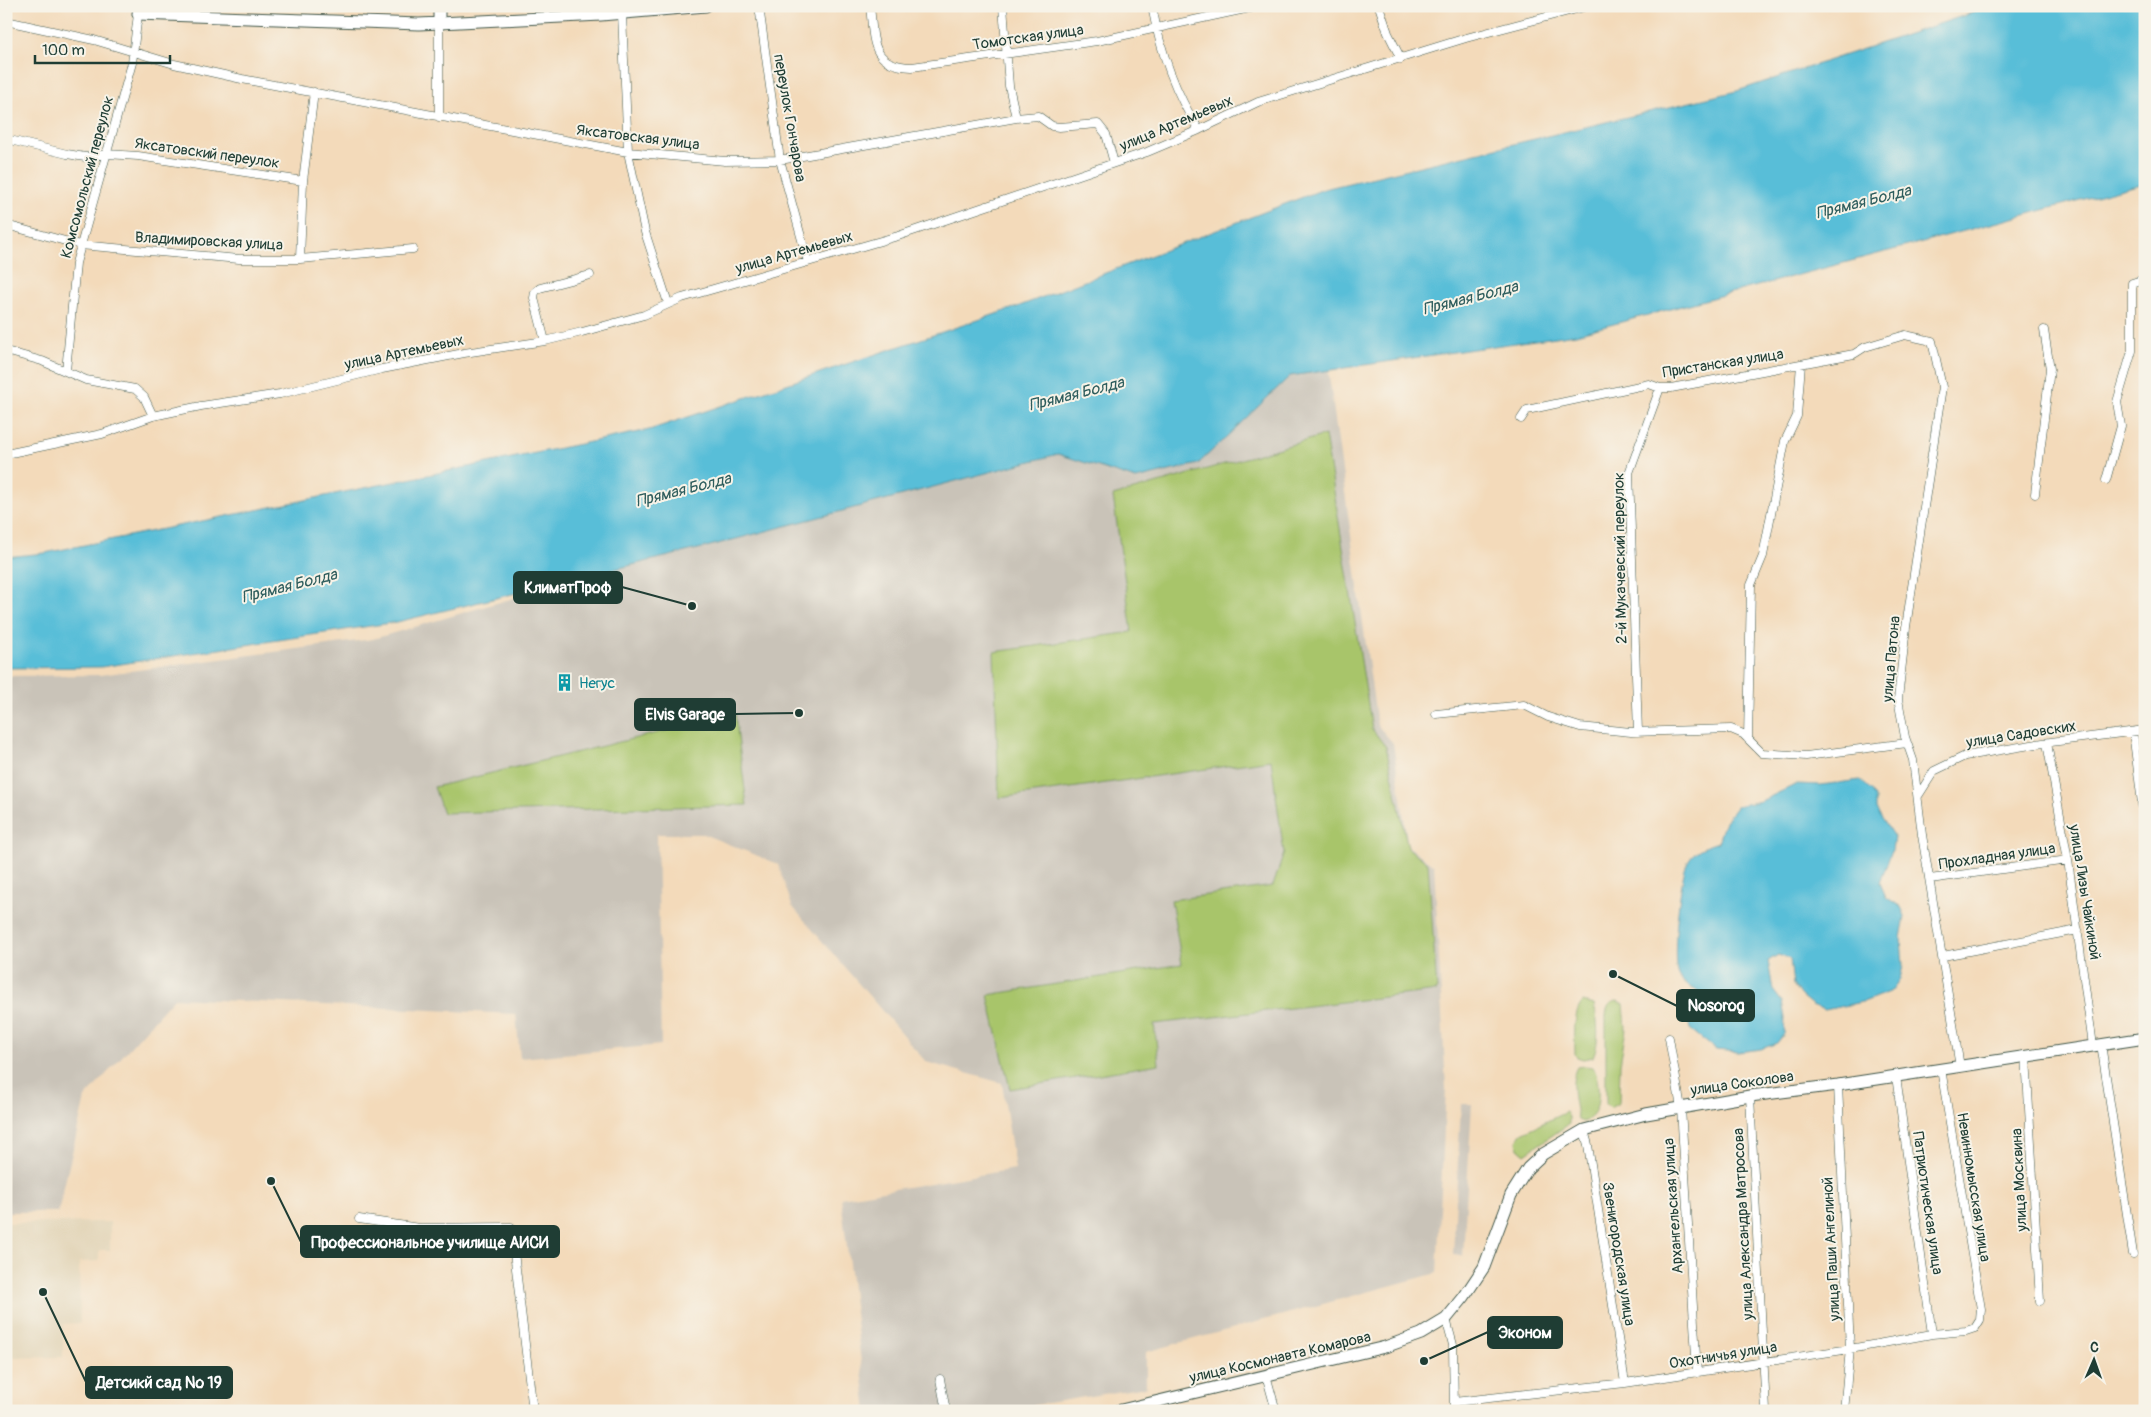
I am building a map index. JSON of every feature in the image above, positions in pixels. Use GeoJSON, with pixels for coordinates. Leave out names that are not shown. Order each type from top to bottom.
{"type":"FeatureCollection","features":[{"type":"Feature","properties":{"kind":"main road"},"geometry":{"type":"LineString","coordinates":[[438,6],[439,24]]}},
{"type":"Feature","properties":{"kind":"main road"},"geometry":{"type":"LineString","coordinates":[[139,10],[439,24],[622,14],[706,6]]}},
{"type":"Feature","properties":{"kind":"main road","name":"улица Соколова"},"geometry":{"type":"LineString","coordinates":[[1446,1320],[1484,1266],[1511,1195],[1528,1168],[1543,1154],[1584,1130],[1604,1123],[1750,1096],[1838,1085],[2145,1038]]}},
{"type":"Feature","properties":{"kind":"main road","name":"улица Космонавта Комарова"},"geometry":{"type":"LineString","coordinates":[[1117,1411],[1385,1347],[1421,1334],[1446,1320]]}},
{"type":"Feature","properties":{"kind":"street","name":"переулок Гончарова"},"geometry":{"type":"LineString","coordinates":[[759,6],[780,160],[808,262]]}},
{"type":"Feature","properties":{"kind":"street","name":"Томотская улица"},"geometry":{"type":"LineString","coordinates":[[870,6],[876,46],[880,56],[887,63],[912,67],[1157,30],[1259,6]]}},
{"type":"Feature","properties":{"kind":"street"},"geometry":{"type":"LineString","coordinates":[[1003,6],[1009,86],[1016,118]]}},
{"type":"Feature","properties":{"kind":"street"},"geometry":{"type":"LineString","coordinates":[[1152,6],[1157,30],[1176,88],[1199,130]]}},
{"type":"Feature","properties":{"kind":"street"},"geometry":{"type":"LineString","coordinates":[[1379,6],[1388,33],[1401,59]]}},
{"type":"Feature","properties":{"kind":"street","name":"улица Артемьевых"},"geometry":{"type":"LineString","coordinates":[[6,454],[102,434],[153,416],[201,406],[280,394],[382,369],[464,353],[545,341],[644,315],[668,303],[898,236],[1147,152],[1258,102],[1466,38],[1588,6]]}},
{"type":"Feature","properties":{"kind":"street","name":"Комсомольский переулок"},"geometry":{"type":"LineString","coordinates":[[66,371],[76,263],[132,63],[139,10]]}},
{"type":"Feature","properties":{"kind":"street"},"geometry":{"type":"LineString","coordinates":[[622,14],[628,152],[645,232],[668,303]]}},
{"type":"Feature","properties":{"kind":"street","name":"Яксатовская улица"},"geometry":{"type":"LineString","coordinates":[[6,20],[94,40],[174,64],[439,117],[628,152],[725,161],[780,160],[1016,118],[1038,116],[1052,126],[1059,127],[1098,124],[1106,134],[1114,163]]}},
{"type":"Feature","properties":{"kind":"street"},"geometry":{"type":"LineString","coordinates":[[439,24],[439,117]]}},
{"type":"Feature","properties":{"kind":"street"},"geometry":{"type":"LineString","coordinates":[[300,259],[303,181],[314,92]]}},
{"type":"Feature","properties":{"kind":"street","name":"Яксатовский переулок"},"geometry":{"type":"LineString","coordinates":[[6,139],[68,154],[96,157],[107,154],[138,156],[303,181]]}},
{"type":"Feature","properties":{"kind":"street","name":"Владимировская улица"},"geometry":{"type":"LineString","coordinates":[[6,225],[80,245],[239,259],[300,259],[413,249]]}},
{"type":"Feature","properties":{"kind":"street"},"geometry":{"type":"LineString","coordinates":[[545,341],[534,298],[535,292],[540,288],[590,275]]}},
{"type":"Feature","properties":{"kind":"street"},"geometry":{"type":"LineString","coordinates":[[2106,480],[2121,426],[2117,402],[2132,351],[2132,283],[2145,279]]}},
{"type":"Feature","properties":{"kind":"street"},"geometry":{"type":"LineString","coordinates":[[2036,494],[2050,369],[2044,330]]}},
{"type":"Feature","properties":{"kind":"street","name":"Пристанская улица"},"geometry":{"type":"LineString","coordinates":[[1521,419],[1527,410],[1650,384],[1660,388],[1671,388],[1854,354],[1865,347],[1906,335],[1932,341]]}},
{"type":"Feature","properties":{"kind":"street","name":"улица Патона"},"geometry":{"type":"LineString","coordinates":[[1932,341],[1942,387],[1906,627],[1898,699],[1907,742],[1913,760],[1960,1067]]}},
{"type":"Feature","properties":{"kind":"street"},"geometry":{"type":"LineString","coordinates":[[6,351],[42,361],[100,384],[135,389],[144,397],[153,416]]}},
{"type":"Feature","properties":{"kind":"street"},"geometry":{"type":"LineString","coordinates":[[1748,739],[1751,585],[1763,556],[1785,442],[1797,416],[1800,364]]}},
{"type":"Feature","properties":{"kind":"street","name":"2-й Мукачевский переулок"},"geometry":{"type":"LineString","coordinates":[[1638,732],[1629,473],[1660,388]]}},
{"type":"Feature","properties":{"kind":"street"},"geometry":{"type":"LineString","coordinates":[[1436,714],[1524,705],[1548,717],[1580,727],[1638,732],[1731,729],[1742,734],[1762,753],[1806,756],[1907,742]]}},
{"type":"Feature","properties":{"kind":"street","name":"улица Садовских"},"geometry":{"type":"LineString","coordinates":[[1918,796],[1934,770],[1965,756],[2145,730]]}},
{"type":"Feature","properties":{"kind":"street"},"geometry":{"type":"LineString","coordinates":[[2133,732],[2145,827]]}},
{"type":"Feature","properties":{"kind":"street","name":"улица Лизы Чайкиной"},"geometry":{"type":"LineString","coordinates":[[2047,743],[2133,1254]]}},
{"type":"Feature","properties":{"kind":"street","name":"Прохладная улица"},"geometry":{"type":"LineString","coordinates":[[1930,879],[2068,860]]}},
{"type":"Feature","properties":{"kind":"street"},"geometry":{"type":"LineString","coordinates":[[1942,956],[2078,930]]}},
{"type":"Feature","properties":{"kind":"street","name":"Архангельская улица"},"geometry":{"type":"LineString","coordinates":[[1669,1038],[1681,1108],[1697,1373]]}},
{"type":"Feature","properties":{"kind":"street","name":"улица Москвина"},"geometry":{"type":"LineString","coordinates":[[2026,1056],[2040,1301]]}},
{"type":"Feature","properties":{"kind":"street","name":"Невинномысская улица"},"geometry":{"type":"LineString","coordinates":[[1941,1069],[1981,1309]]}},
{"type":"Feature","properties":{"kind":"street","name":"Патриотическая улица"},"geometry":{"type":"LineString","coordinates":[[1896,1076],[1932,1334]]}},
{"type":"Feature","properties":{"kind":"street","name":"улица Паши Ангелиной"},"geometry":{"type":"LineString","coordinates":[[1838,1085],[1850,1349],[1844,1411]]}},
{"type":"Feature","properties":{"kind":"street","name":"улица Александра Матросова"},"geometry":{"type":"LineString","coordinates":[[1750,1096],[1766,1411]]}},
{"type":"Feature","properties":{"kind":"street","name":"Звенигородская улица"},"geometry":{"type":"LineString","coordinates":[[1584,1130],[1588,1144],[1625,1383]]}},
{"type":"Feature","properties":{"kind":"street"},"geometry":{"type":"LineString","coordinates":[[359,1219],[419,1228],[511,1227],[533,1411]]}},
{"type":"Feature","properties":{"kind":"street","name":"Охотничья улица"},"geometry":{"type":"LineString","coordinates":[[1454,1407],[1697,1373],[1932,1334],[1966,1331],[1975,1328],[1980,1320],[1981,1309]]}},
{"type":"Feature","properties":{"kind":"street"},"geometry":{"type":"LineString","coordinates":[[1446,1320],[1453,1345],[1454,1407]]}},
{"type":"Feature","properties":{"kind":"street"},"geometry":{"type":"LineString","coordinates":[[1266,1375],[1276,1411]]}},
{"type":"Feature","properties":{"kind":"street"},"geometry":{"type":"LineString","coordinates":[[940,1379],[946,1411]]}},
{"type":"Feature","properties":{"kind":"shaded area"},"geometry":{"type":"Polygon","coordinates":[[[1327,361],[1377,725],[1393,743],[1408,846],[1434,865],[1446,1088],[1437,1273],[1146,1352],[1146,1387],[999,1411],[867,1411],[841,1198],[1015,1169],[1002,1083],[926,1062],[792,906],[778,864],[703,834],[657,834],[661,1045],[520,1058],[516,1014],[174,998],[85,1098],[58,1212],[6,1212],[6,676],[100,675],[373,639],[1327,361]]]}},
{"type":"Feature","properties":{"kind":"shaded area"},"geometry":{"type":"Polygon","coordinates":[[[1461,1104],[1472,1104],[1463,1256],[1453,1255],[1461,1104]]]}},
{"type":"Feature","properties":{"kind":"shaded area"},"geometry":{"type":"Polygon","coordinates":[[[110,1222],[110,1250],[99,1250],[99,1261],[79,1262],[80,1323],[63,1324],[63,1357],[6,1358],[6,1223],[110,1222]]]}},
{"type":"Feature","properties":{"kind":"green space"},"geometry":{"type":"Polygon","coordinates":[[[1325,435],[1372,729],[1386,747],[1408,848],[1428,863],[1437,991],[1154,1024],[1159,1064],[1010,1089],[988,995],[1182,964],[1171,900],[1273,886],[1284,853],[1271,760],[999,798],[994,652],[1132,632],[1113,496],[1325,435]]]}},
{"type":"Feature","properties":{"kind":"green space"},"geometry":{"type":"Polygon","coordinates":[[[735,714],[747,805],[443,813],[434,787],[735,714]]]}},
{"type":"Feature","properties":{"kind":"green space"},"geometry":{"type":"Polygon","coordinates":[[[1617,1001],[1624,1004],[1626,1029],[1620,1064],[1619,1103],[1610,1108],[1606,1104],[1606,1016],[1608,1006],[1617,1001]]]}},
{"type":"Feature","properties":{"kind":"green space"},"geometry":{"type":"Polygon","coordinates":[[[1583,1002],[1594,1005],[1598,1031],[1593,1057],[1583,1059],[1575,1054],[1575,1034],[1577,1013],[1583,1002]]]}},
{"type":"Feature","properties":{"kind":"green space"},"geometry":{"type":"Polygon","coordinates":[[[1577,1067],[1593,1067],[1595,1071],[1598,1084],[1598,1098],[1593,1115],[1583,1122],[1578,1120],[1574,1100],[1573,1079],[1577,1067]]]}},
{"type":"Feature","properties":{"kind":"green space"},"geometry":{"type":"Polygon","coordinates":[[[1566,1112],[1569,1117],[1569,1124],[1525,1154],[1518,1148],[1517,1140],[1522,1133],[1566,1112]]]}},
{"type":"Feature","properties":{"kind":"water","name":"Прямая Болда"},"geometry":{"type":"Polygon","coordinates":[[[1993,6],[2145,6],[2145,183],[1576,334],[1290,376],[1198,464],[1136,479],[1058,454],[702,548],[397,622],[101,667],[6,668],[6,557],[45,553],[649,430],[1017,307],[1324,189],[1737,91],[1993,6]]]}},
{"type":"Feature","properties":{"kind":"water"},"geometry":{"type":"Polygon","coordinates":[[[1860,780],[1869,788],[1876,799],[1876,809],[1894,837],[1892,850],[1880,883],[1886,897],[1901,907],[1905,916],[1901,938],[1903,966],[1900,979],[1891,991],[1866,1001],[1825,1010],[1812,1005],[1801,996],[1793,985],[1790,959],[1778,955],[1768,961],[1773,990],[1782,1002],[1785,1018],[1784,1034],[1777,1043],[1761,1049],[1738,1052],[1716,1050],[1690,1029],[1688,1020],[1700,1014],[1726,1011],[1732,1004],[1720,997],[1699,991],[1685,984],[1679,977],[1676,969],[1675,957],[1679,905],[1686,866],[1692,856],[1699,850],[1718,842],[1725,821],[1737,806],[1761,801],[1797,784],[1821,785],[1860,780]]]}},
{"type":"Feature","properties":{"kind":"place","name":"КлиматПроф"},"geometry":{"type":"Point","coordinates":[692,606]}},
{"type":"Feature","properties":{"kind":"place","name":"Негус"},"geometry":{"type":"Point","coordinates":[565,683]}},
{"type":"Feature","properties":{"kind":"place","name":"Elvis Garage"},"geometry":{"type":"Point","coordinates":[799,713]}},
{"type":"Feature","properties":{"kind":"place","name":"Nosorog"},"geometry":{"type":"Point","coordinates":[1613,974]}},
{"type":"Feature","properties":{"kind":"place","name":"Профессиональное училище АИСИ"},"geometry":{"type":"Point","coordinates":[271,1181]}},
{"type":"Feature","properties":{"kind":"place","name":"Детсикй сад № 19"},"geometry":{"type":"Point","coordinates":[43,1292]}},
{"type":"Feature","properties":{"kind":"place","name":"Эконом"},"geometry":{"type":"Point","coordinates":[1424,1361]}}]}
